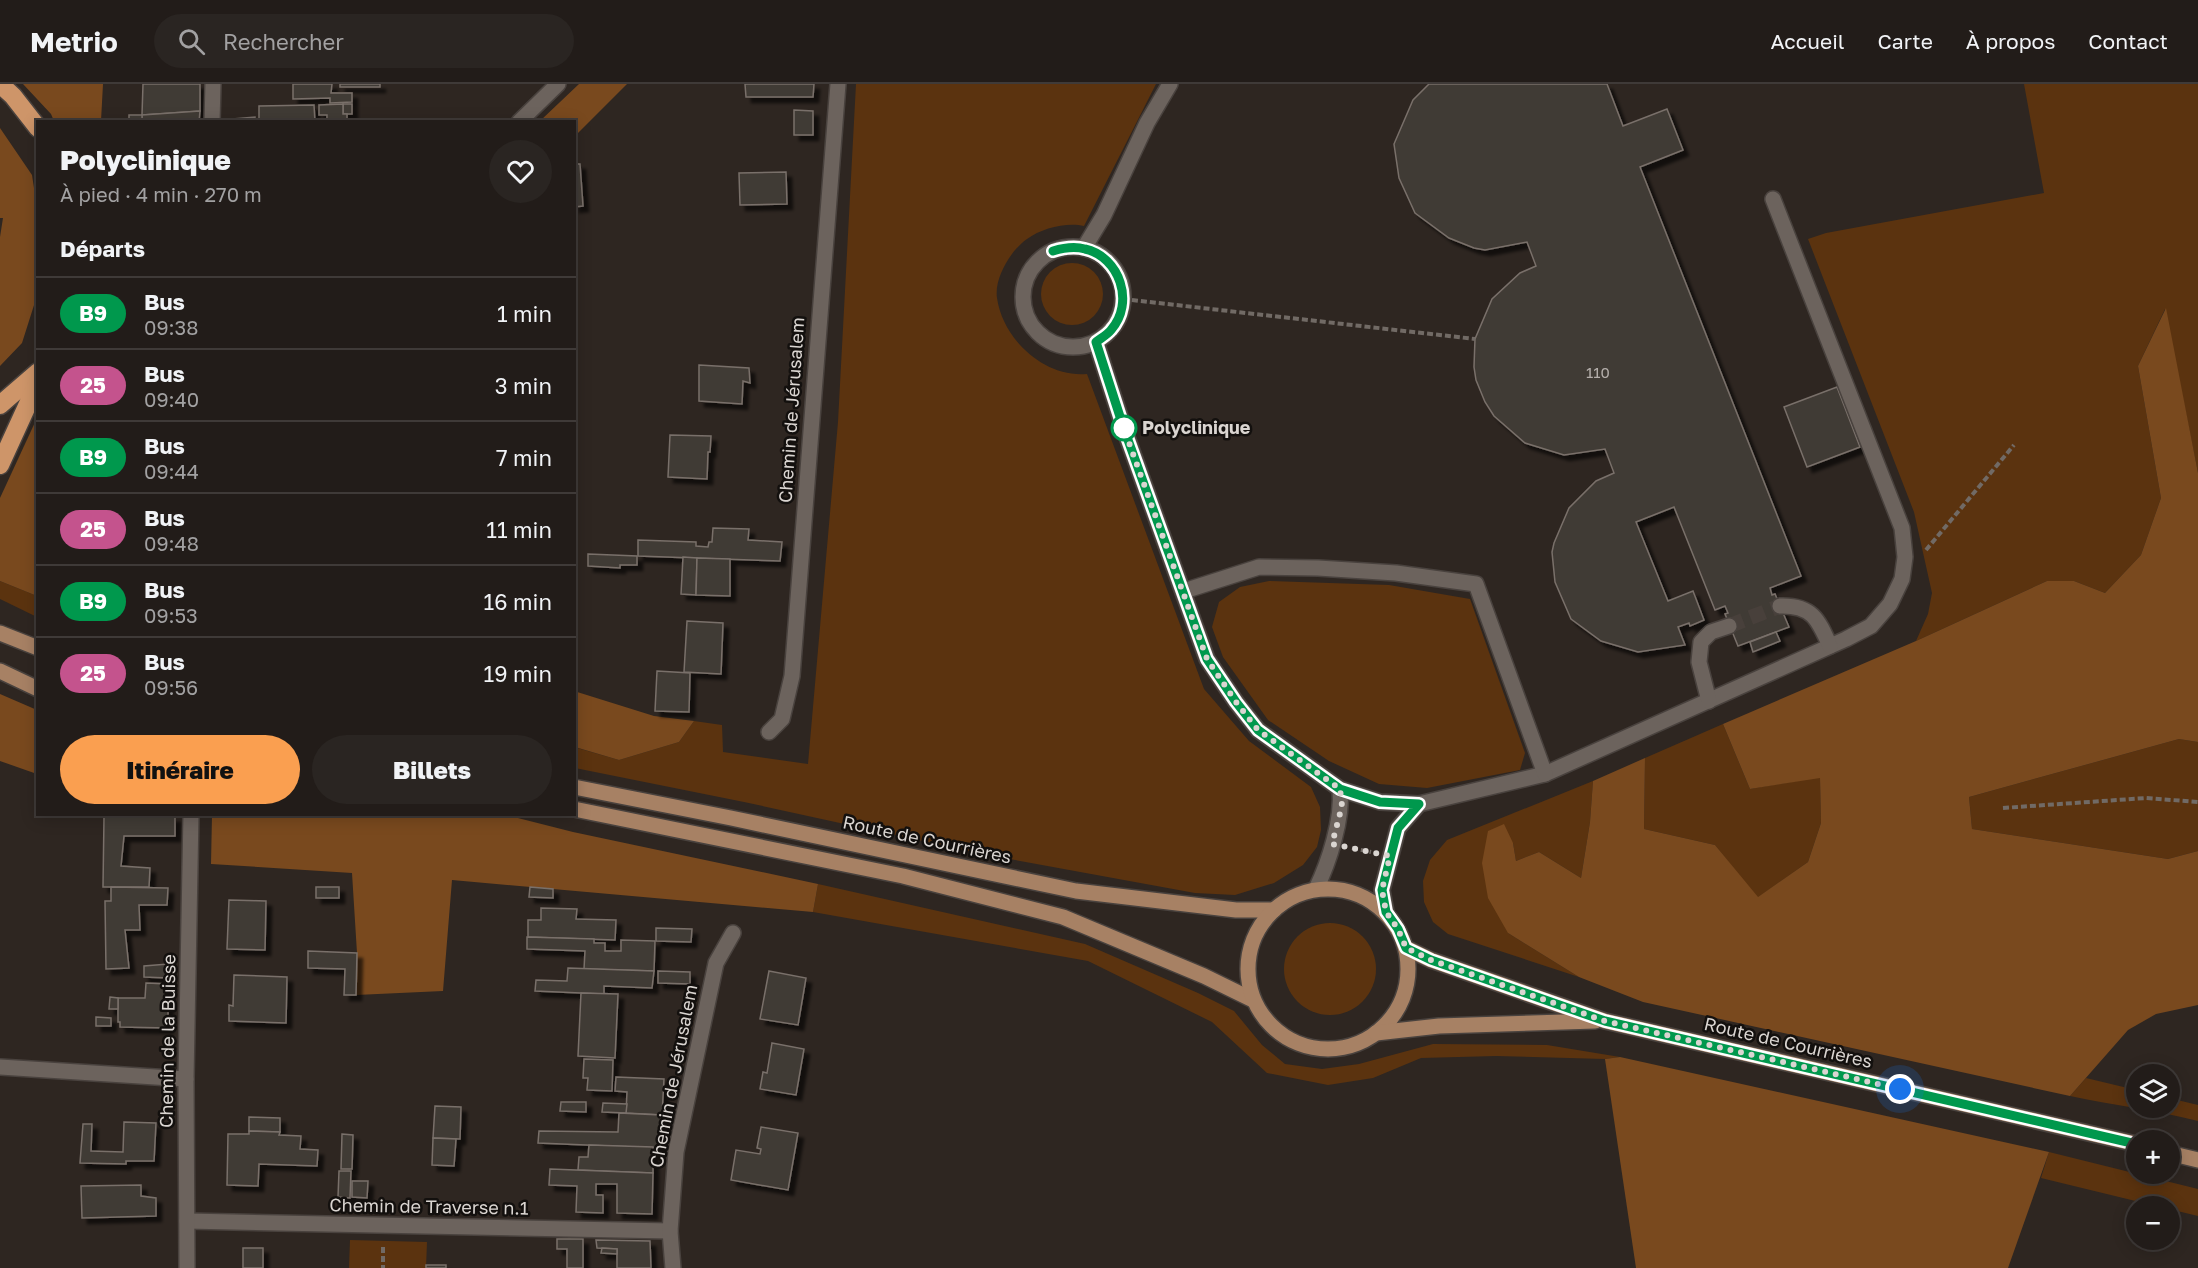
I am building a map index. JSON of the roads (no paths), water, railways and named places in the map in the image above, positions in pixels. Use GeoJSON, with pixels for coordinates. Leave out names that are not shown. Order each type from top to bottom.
{"type":"FeatureCollection","features":[{"type":"Feature","properties":{"kind":"highway"},"geometry":{"type":"LineString","coordinates":[[0,84],[14,96],[36,125]]}},
{"type":"Feature","properties":{"kind":"highway"},"geometry":{"type":"LineString","coordinates":[[0,405],[36,374]]}},
{"type":"Feature","properties":{"kind":"highway"},"geometry":{"type":"LineString","coordinates":[[0,465],[36,386]]}},
{"type":"Feature","properties":{"kind":"main road"},"geometry":{"type":"LineString","coordinates":[[0,633],[36,647]]}},
{"type":"Feature","properties":{"kind":"main road"},"geometry":{"type":"LineString","coordinates":[[0,671],[36,687]]}},
{"type":"Feature","properties":{"kind":"main road","name":"Route de Courrières"},"geometry":{"type":"LineString","coordinates":[[576,787],[1076,891],[1236,910],[1274,910]]}},
{"type":"Feature","properties":{"kind":"main road"},"geometry":{"type":"LineString","coordinates":[[576,809],[903,876],[1063,916],[1204,976],[1253,1000]]}},
{"type":"Feature","properties":{"kind":"main road"},"geometry":{"type":"LineString","coordinates":[[1316,889],[1341,890],[1365,897],[1386,912],[1398,929],[1406,948],[1409,968],[1406,989],[1397,1012],[1376,1033],[1358,1044],[1334,1050],[1309,1048],[1285,1038],[1266,1021],[1253,1000],[1247,976],[1249,951],[1258,928],[1274,910],[1293,896],[1316,889]]}},
{"type":"Feature","properties":{"kind":"main road","name":"Route de Courrières"},"geometry":{"type":"LineString","coordinates":[[1406,948],[1431,960],[1605,1021],[2126,1142]]}},
{"type":"Feature","properties":{"kind":"main road","name":"Route de Courrières"},"geometry":{"type":"LineString","coordinates":[[1376,1033],[1439,1026],[1605,1021]]}},
{"type":"Feature","properties":{"kind":"main road"},"geometry":{"type":"LineString","coordinates":[[2180,1156],[2198,1160]]}},
{"type":"Feature","properties":{"kind":"street"},"geometry":{"type":"LineString","coordinates":[[212,120],[213,84]]}},
{"type":"Feature","properties":{"kind":"street"},"geometry":{"type":"LineString","coordinates":[[521,120],[558,84]]}},
{"type":"Feature","properties":{"kind":"street","name":"Chemin de Jérusalem"},"geometry":{"type":"LineString","coordinates":[[769,732],[782,719],[792,676],[838,84]]}},
{"type":"Feature","properties":{"kind":"street"},"geometry":{"type":"LineString","coordinates":[[1084,248],[1104,215],[1147,123],[1170,84]]}},
{"type":"Feature","properties":{"kind":"street"},"geometry":{"type":"LineString","coordinates":[[1096,342],[1123,426],[1207,659],[1236,702],[1258,730],[1340,789],[1380,802],[1419,804],[1545,774],[1871,626],[1890,604],[1902,579],[1905,557],[1902,528],[1773,200]]}},
{"type":"Feature","properties":{"kind":"street"},"geometry":{"type":"LineString","coordinates":[[1068,247],[1084,248],[1100,255],[1113,266],[1121,282],[1124,299],[1120,315],[1111,330],[1096,342],[1066,347],[1050,342],[1037,333],[1028,320],[1023,304],[1024,288],[1029,272],[1039,260],[1053,251],[1068,247]]}},
{"type":"Feature","properties":{"kind":"street"},"geometry":{"type":"LineString","coordinates":[[1184,591],[1259,567],[1396,573],[1476,584],[1545,774]]}},
{"type":"Feature","properties":{"kind":"street"},"geometry":{"type":"LineString","coordinates":[[1780,606],[1798,606],[1811,614],[1821,625],[1830,646]]}},
{"type":"Feature","properties":{"kind":"street"},"geometry":{"type":"LineString","coordinates":[[1709,700],[1699,662],[1701,642],[1711,633],[1729,626]]}},
{"type":"Feature","properties":{"kind":"street"},"geometry":{"type":"LineString","coordinates":[[1316,889],[1323,874],[1342,806],[1340,789]]}},
{"type":"Feature","properties":{"kind":"street"},"geometry":{"type":"LineString","coordinates":[[1386,912],[1382,890],[1398,828],[1419,804]]}},
{"type":"Feature","properties":{"kind":"street","name":"Chemin de la Buisse"},"geometry":{"type":"LineString","coordinates":[[187,1268],[186,1079],[191,816]]}},
{"type":"Feature","properties":{"kind":"street","name":"Chemin de Jérusalem"},"geometry":{"type":"LineString","coordinates":[[673,1268],[670,1231],[676,1152],[716,963],[733,933]]}},
{"type":"Feature","properties":{"kind":"street"},"geometry":{"type":"LineString","coordinates":[[0,1067],[186,1079]]}},
{"type":"Feature","properties":{"kind":"street","name":"Chemin de Traverse n.1"},"geometry":{"type":"LineString","coordinates":[[187,1221],[670,1231]]}},
{"type":"Feature","properties":{"kind":"tunnel"},"geometry":{"type":"LineString","coordinates":[[1729,626],[1780,606]]}},
{"type":"Feature","properties":{"kind":"place","name":"Polyclinique"},"geometry":{"type":"Point","coordinates":[1124,428]}}]}
